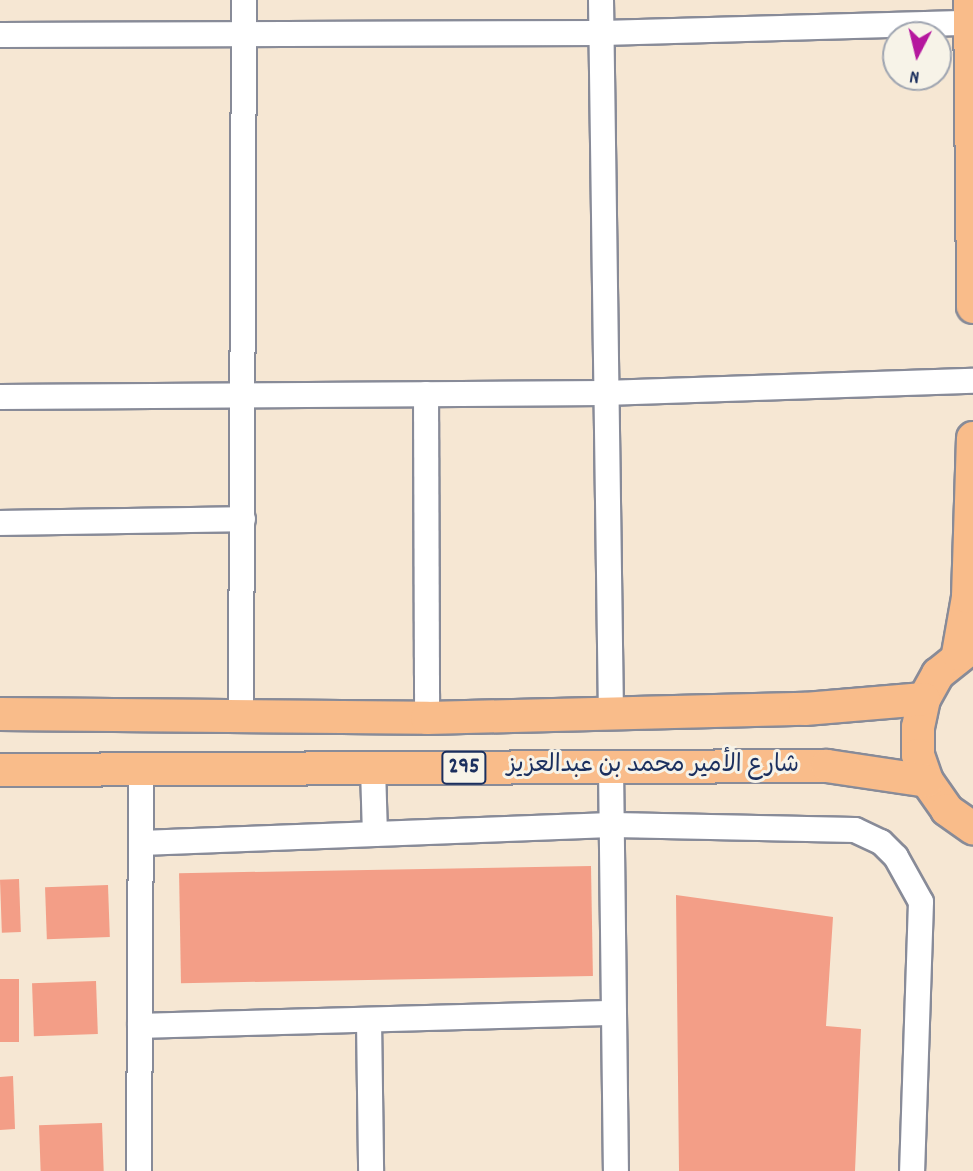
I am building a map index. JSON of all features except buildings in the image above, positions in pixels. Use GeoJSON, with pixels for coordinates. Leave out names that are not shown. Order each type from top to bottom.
{"type":"FeatureCollection","features":[{"type":"Feature","properties":{"kind":"main road"},"geometry":{"type":"LineString","coordinates":[[970,12],[973,307]]}},
{"type":"Feature","properties":{"kind":"main road"},"geometry":{"type":"LineString","coordinates":[[973,438],[966,650],[938,674],[924,699],[918,727],[918,755],[927,781],[947,810],[973,828]]}},
{"type":"Feature","properties":{"kind":"main road","name":"شارع الأمير محمد بن عبدالعزيز"},"geometry":{"type":"LineString","coordinates":[[0,714],[427,718],[805,709],[924,699]]}},
{"type":"Feature","properties":{"kind":"main road","name":"شارع الأمير محمد بن عبدالعزيز"},"geometry":{"type":"LineString","coordinates":[[0,770],[827,766],[927,781]]}},
{"type":"Feature","properties":{"kind":"street"},"geometry":{"type":"LineString","coordinates":[[241,716],[244,0]]}},
{"type":"Feature","properties":{"kind":"street"},"geometry":{"type":"LineString","coordinates":[[601,0],[604,393],[611,713]]}},
{"type":"Feature","properties":{"kind":"street"},"geometry":{"type":"LineString","coordinates":[[0,35],[602,33],[970,12]]}},
{"type":"Feature","properties":{"kind":"street"},"geometry":{"type":"LineString","coordinates":[[0,397],[604,393],[973,381]]}},
{"type":"Feature","properties":{"kind":"street"},"geometry":{"type":"LineString","coordinates":[[426,394],[427,718]]}},
{"type":"Feature","properties":{"kind":"street"},"geometry":{"type":"LineString","coordinates":[[0,523],[243,519]]}},
{"type":"Feature","properties":{"kind":"street"},"geometry":{"type":"LineString","coordinates":[[611,767],[616,1171]]}},
{"type":"Feature","properties":{"kind":"street"},"geometry":{"type":"LineString","coordinates":[[373,768],[375,834]]}},
{"type":"Feature","properties":{"kind":"street"},"geometry":{"type":"LineString","coordinates":[[139,1171],[141,770]]}},
{"type":"Feature","properties":{"kind":"street"},"geometry":{"type":"LineString","coordinates":[[141,843],[611,825],[855,830],[881,842],[895,857],[922,902],[912,1171]]}},
{"type":"Feature","properties":{"kind":"street"},"geometry":{"type":"LineString","coordinates":[[140,1026],[614,1013]]}},
{"type":"Feature","properties":{"kind":"street"},"geometry":{"type":"LineString","coordinates":[[369,1020],[371,1171]]}}]}
